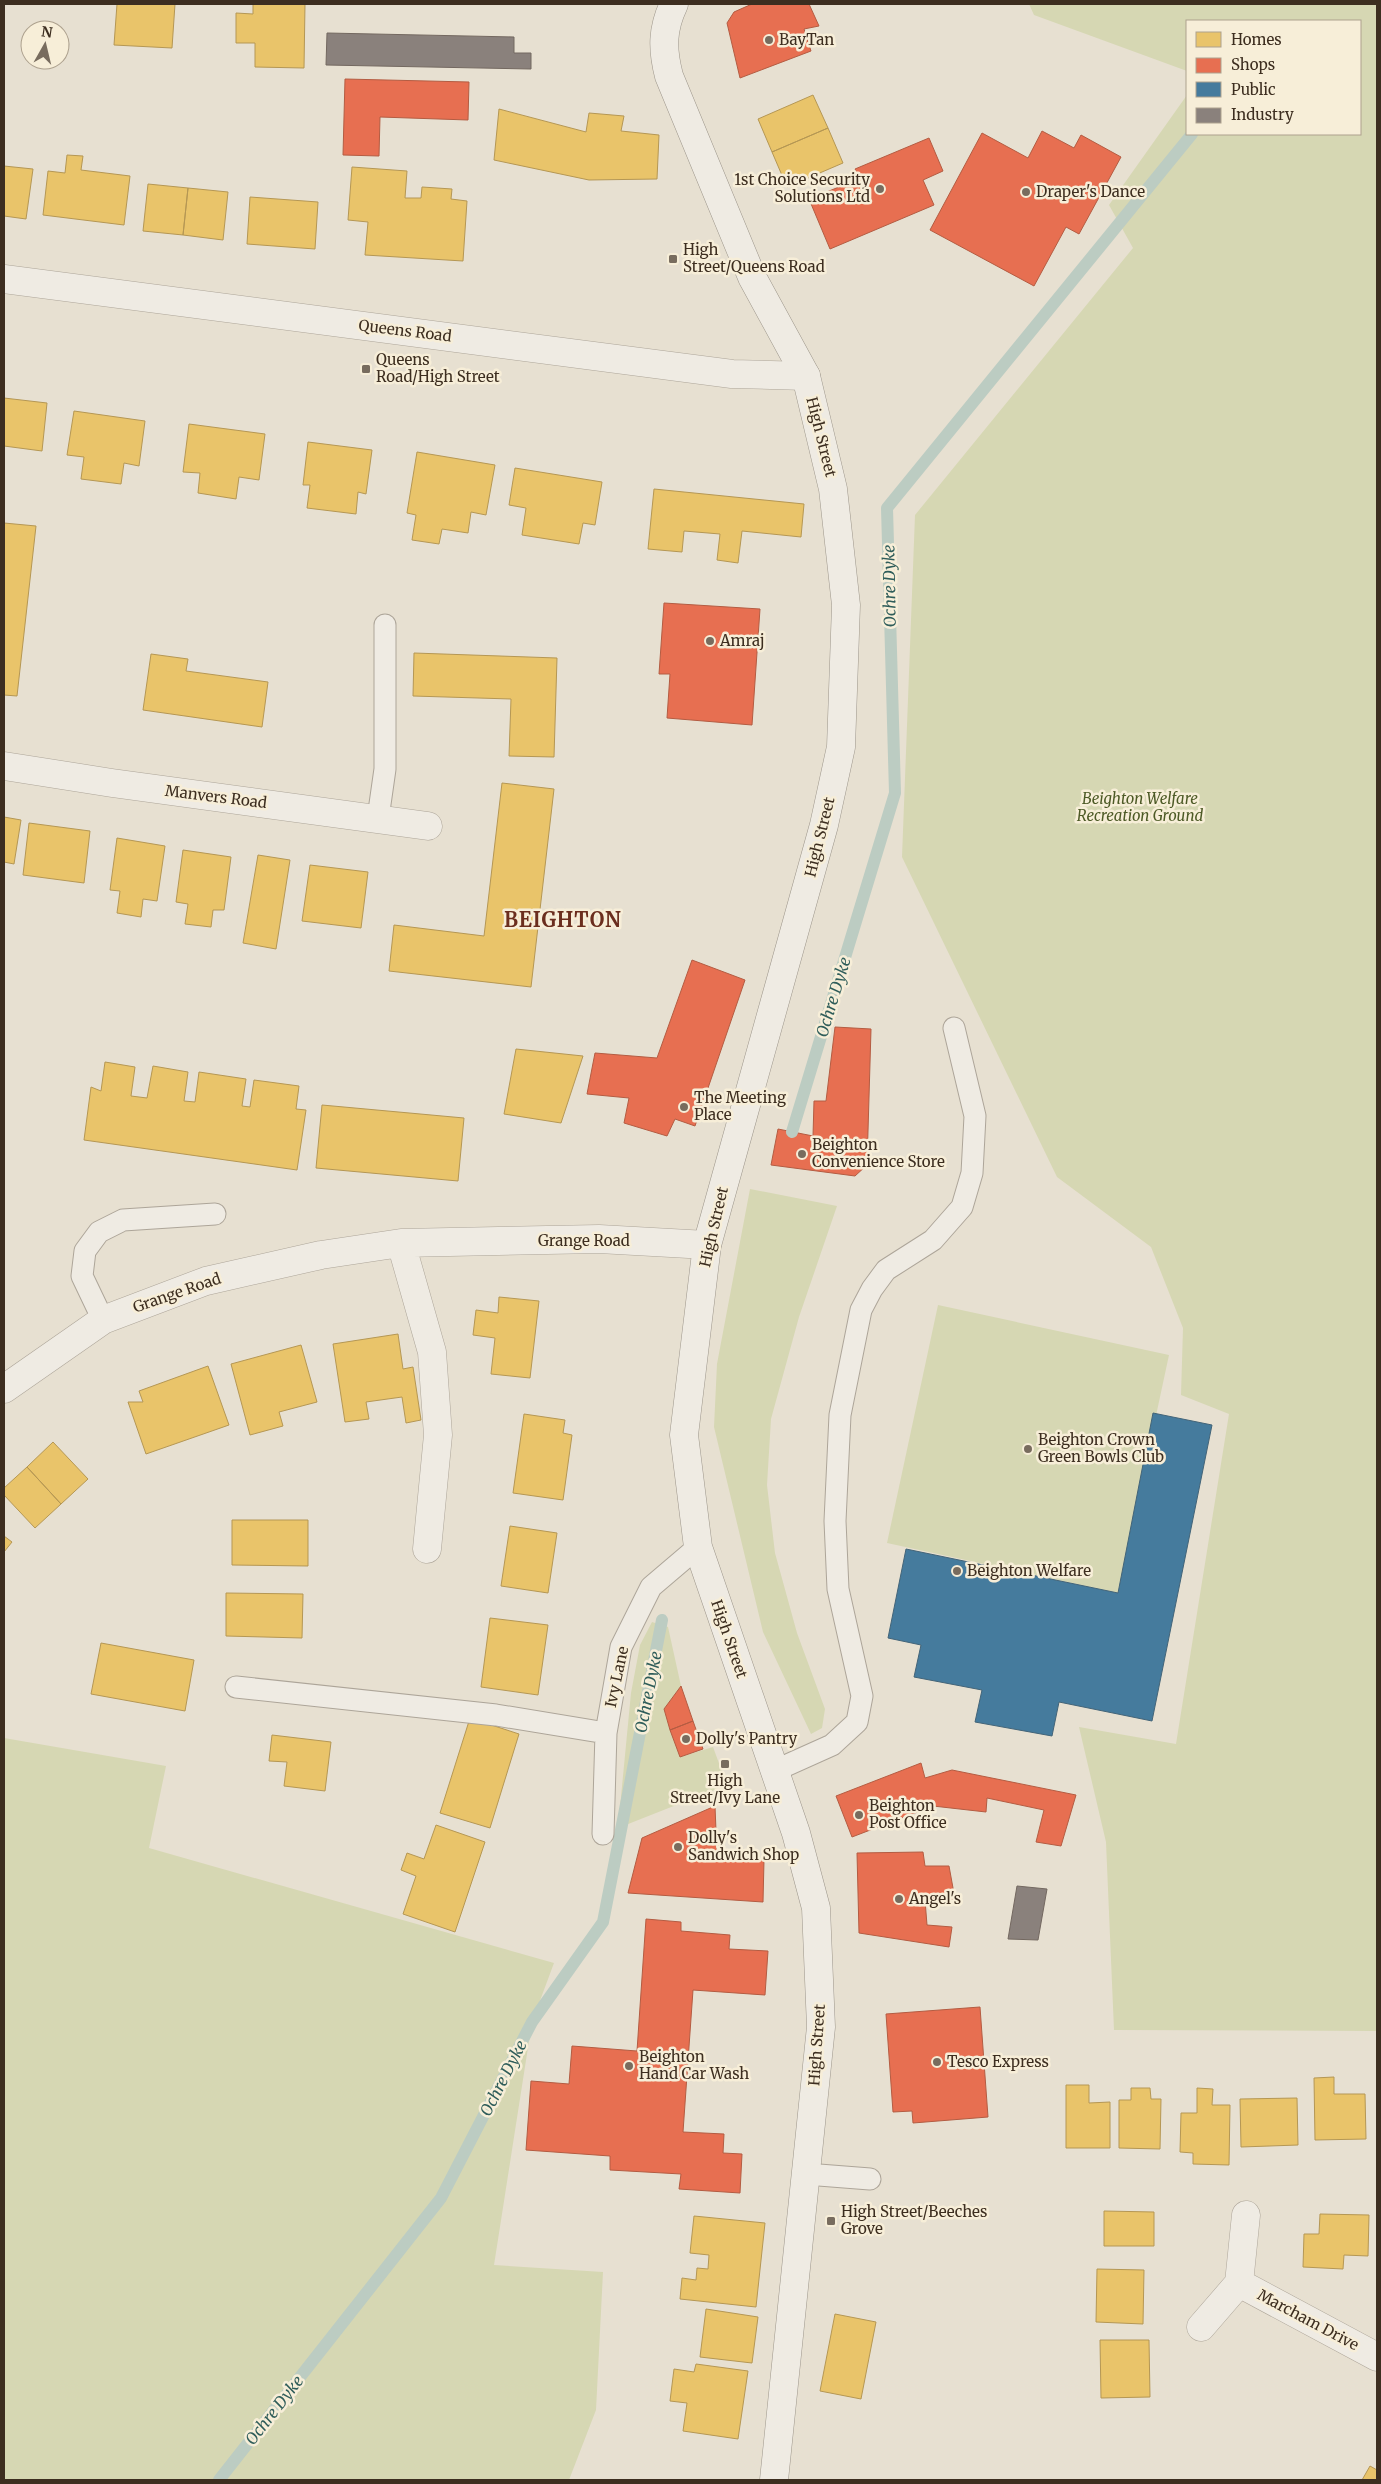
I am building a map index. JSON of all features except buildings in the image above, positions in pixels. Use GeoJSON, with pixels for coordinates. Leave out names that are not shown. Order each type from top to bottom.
{"type":"FeatureCollection","features":[{"type":"Feature","properties":{"kind":"street","name":"High Street"},"geometry":{"type":"LineString","coordinates":[[674,4],[668,16],[663,41],[666,63],[675,92],[752,277],[806,376],[834,489],[846,605],[841,748],[824,825],[707,1246],[684,1435],[698,1547],[796,1833],[816,1908],[821,2027],[774,2480]]}},
{"type":"Feature","properties":{"kind":"street","name":"Queens Road"},"geometry":{"type":"LineString","coordinates":[[4,279],[732,374],[806,376]]}},
{"type":"Feature","properties":{"kind":"street","name":"Manvers Road"},"geometry":{"type":"LineString","coordinates":[[4,766],[112,783],[428,826]]}},
{"type":"Feature","properties":{"kind":"street","name":"Grange Road"},"geometry":{"type":"LineString","coordinates":[[4,1389],[103,1320],[206,1280],[321,1255],[401,1243],[599,1239],[707,1246]]}},
{"type":"Feature","properties":{"kind":"street"},"geometry":{"type":"LineString","coordinates":[[401,1243],[432,1352],[438,1435],[427,1549]]}},
{"type":"Feature","properties":{"kind":"street","name":"Marcham Drive"},"geometry":{"type":"LineString","coordinates":[[1201,2326],[1239,2284],[1246,2215]]}},
{"type":"Feature","properties":{"kind":"street","name":"Marcham Drive"},"geometry":{"type":"LineString","coordinates":[[1239,2284],[1377,2357]]}},
{"type":"Feature","properties":{"kind":"lane"},"geometry":{"type":"LineString","coordinates":[[378,818],[385,769],[385,625]]}},
{"type":"Feature","properties":{"kind":"lane"},"geometry":{"type":"LineString","coordinates":[[774,1771],[832,1745],[857,1722],[862,1696],[838,1589],[835,1521],[840,1415],[861,1310],[872,1290],[886,1270],[933,1240],[962,1208],[972,1173],[975,1116],[954,1028]]}},
{"type":"Feature","properties":{"kind":"lane"},"geometry":{"type":"LineString","coordinates":[[103,1320],[82,1276],[85,1251],[99,1232],[122,1220],[215,1214]]}},
{"type":"Feature","properties":{"kind":"lane","name":"Ivy Lane"},"geometry":{"type":"LineString","coordinates":[[603,1834],[606,1733],[621,1647],[651,1587],[698,1547]]}},
{"type":"Feature","properties":{"kind":"lane"},"geometry":{"type":"LineString","coordinates":[[236,1687],[496,1715],[606,1733]]}},
{"type":"Feature","properties":{"kind":"lane"},"geometry":{"type":"LineString","coordinates":[[806,2174],[870,2179]]}},
{"type":"Feature","properties":{"kind":"green space","name":"Beighton Welfare Recreation Ground"},"geometry":{"type":"Polygon","coordinates":[[[1029,4],[1377,4],[1377,2031],[1114,2030],[1106,1842],[1079,1727],[1176,1744],[1229,1414],[1181,1395],[1183,1328],[1151,1247],[1057,1177],[902,857],[915,515],[1133,248],[1109,205],[1186,96],[1186,135],[1361,135],[1361,20],[1186,20],[1186,71],[1034,15],[1029,4]]]}},
{"type":"Feature","properties":{"kind":"green space"},"geometry":{"type":"Polygon","coordinates":[[[750,1189],[837,1206],[799,1317],[771,1419],[767,1485],[775,1553],[797,1633],[825,1709],[822,1728],[811,1734],[763,1632],[714,1427],[717,1364],[750,1189]]]}},
{"type":"Feature","properties":{"kind":"green space","name":"Beighton Crown Green Bowls Club"},"geometry":{"type":"Polygon","coordinates":[[[938,1305],[1169,1355],[1118,1593],[887,1543],[938,1305]]]}},
{"type":"Feature","properties":{"kind":"green space"},"geometry":{"type":"Polygon","coordinates":[[[652,1622],[668,1627],[681,1686],[664,1709],[680,1757],[713,1747],[727,1785],[618,1828],[631,1693],[640,1645],[652,1622]]]}},
{"type":"Feature","properties":{"kind":"green space"},"geometry":{"type":"Polygon","coordinates":[[[4,1738],[166,1766],[149,1848],[554,1963],[532,2022],[494,2265],[603,2272],[596,2410],[569,2480],[4,2480],[4,1738]]]}},
{"type":"Feature","properties":{"kind":"waterway","name":"Ochre Dyke"},"geometry":{"type":"LineString","coordinates":[[792,1132],[895,793],[887,508],[1191,135]]}},
{"type":"Feature","properties":{"kind":"waterway","name":"Ochre Dyke"},"geometry":{"type":"LineString","coordinates":[[219,2480],[441,2198],[532,2022],[603,1922],[662,1620]]}},
{"type":"Feature","properties":{"kind":"place","name":"BayTan"},"geometry":{"type":"Point","coordinates":[769,40]}},
{"type":"Feature","properties":{"kind":"place","name":"1st Choice Security Solutions Ltd"},"geometry":{"type":"Point","coordinates":[880,189]}},
{"type":"Feature","properties":{"kind":"place","name":"Draper's Dance"},"geometry":{"type":"Point","coordinates":[1026,192]}},
{"type":"Feature","properties":{"kind":"place","name":"High Street/Queens Road"},"geometry":{"type":"Point","coordinates":[673,259]}},
{"type":"Feature","properties":{"kind":"place","name":"Queens Road/High Street"},"geometry":{"type":"Point","coordinates":[366,369]}},
{"type":"Feature","properties":{"kind":"place","name":"Amraj"},"geometry":{"type":"Point","coordinates":[710,641]}},
{"type":"Feature","properties":{"kind":"place","name":"The Meeting Place"},"geometry":{"type":"Point","coordinates":[684,1107]}},
{"type":"Feature","properties":{"kind":"place","name":"Beighton Convenience Store"},"geometry":{"type":"Point","coordinates":[802,1154]}},
{"type":"Feature","properties":{"kind":"place","name":"Beighton Crown Green Bowls Club"},"geometry":{"type":"Point","coordinates":[1028,1449]}},
{"type":"Feature","properties":{"kind":"place","name":"Beighton Welfare"},"geometry":{"type":"Point","coordinates":[957,1571]}},
{"type":"Feature","properties":{"kind":"place","name":"Dolly's Pantry"},"geometry":{"type":"Point","coordinates":[686,1739]}},
{"type":"Feature","properties":{"kind":"place","name":"High Street/Ivy Lane"},"geometry":{"type":"Point","coordinates":[725,1764]}},
{"type":"Feature","properties":{"kind":"place","name":"Beighton Post Office"},"geometry":{"type":"Point","coordinates":[859,1815]}},
{"type":"Feature","properties":{"kind":"place","name":"Dolly's Sandwich Shop"},"geometry":{"type":"Point","coordinates":[678,1847]}},
{"type":"Feature","properties":{"kind":"place","name":"Angel's"},"geometry":{"type":"Point","coordinates":[899,1899]}},
{"type":"Feature","properties":{"kind":"place","name":"Tesco Express"},"geometry":{"type":"Point","coordinates":[937,2062]}},
{"type":"Feature","properties":{"kind":"place","name":"Beighton Hand Car Wash"},"geometry":{"type":"Point","coordinates":[629,2066]}},
{"type":"Feature","properties":{"kind":"place","name":"High Street/Beeches Grove"},"geometry":{"type":"Point","coordinates":[831,2221]}},
{"type":"Feature","properties":{"kind":"district","name":"BEIGHTON"},"geometry":{"type":"Point","coordinates":[563,920]}}]}
